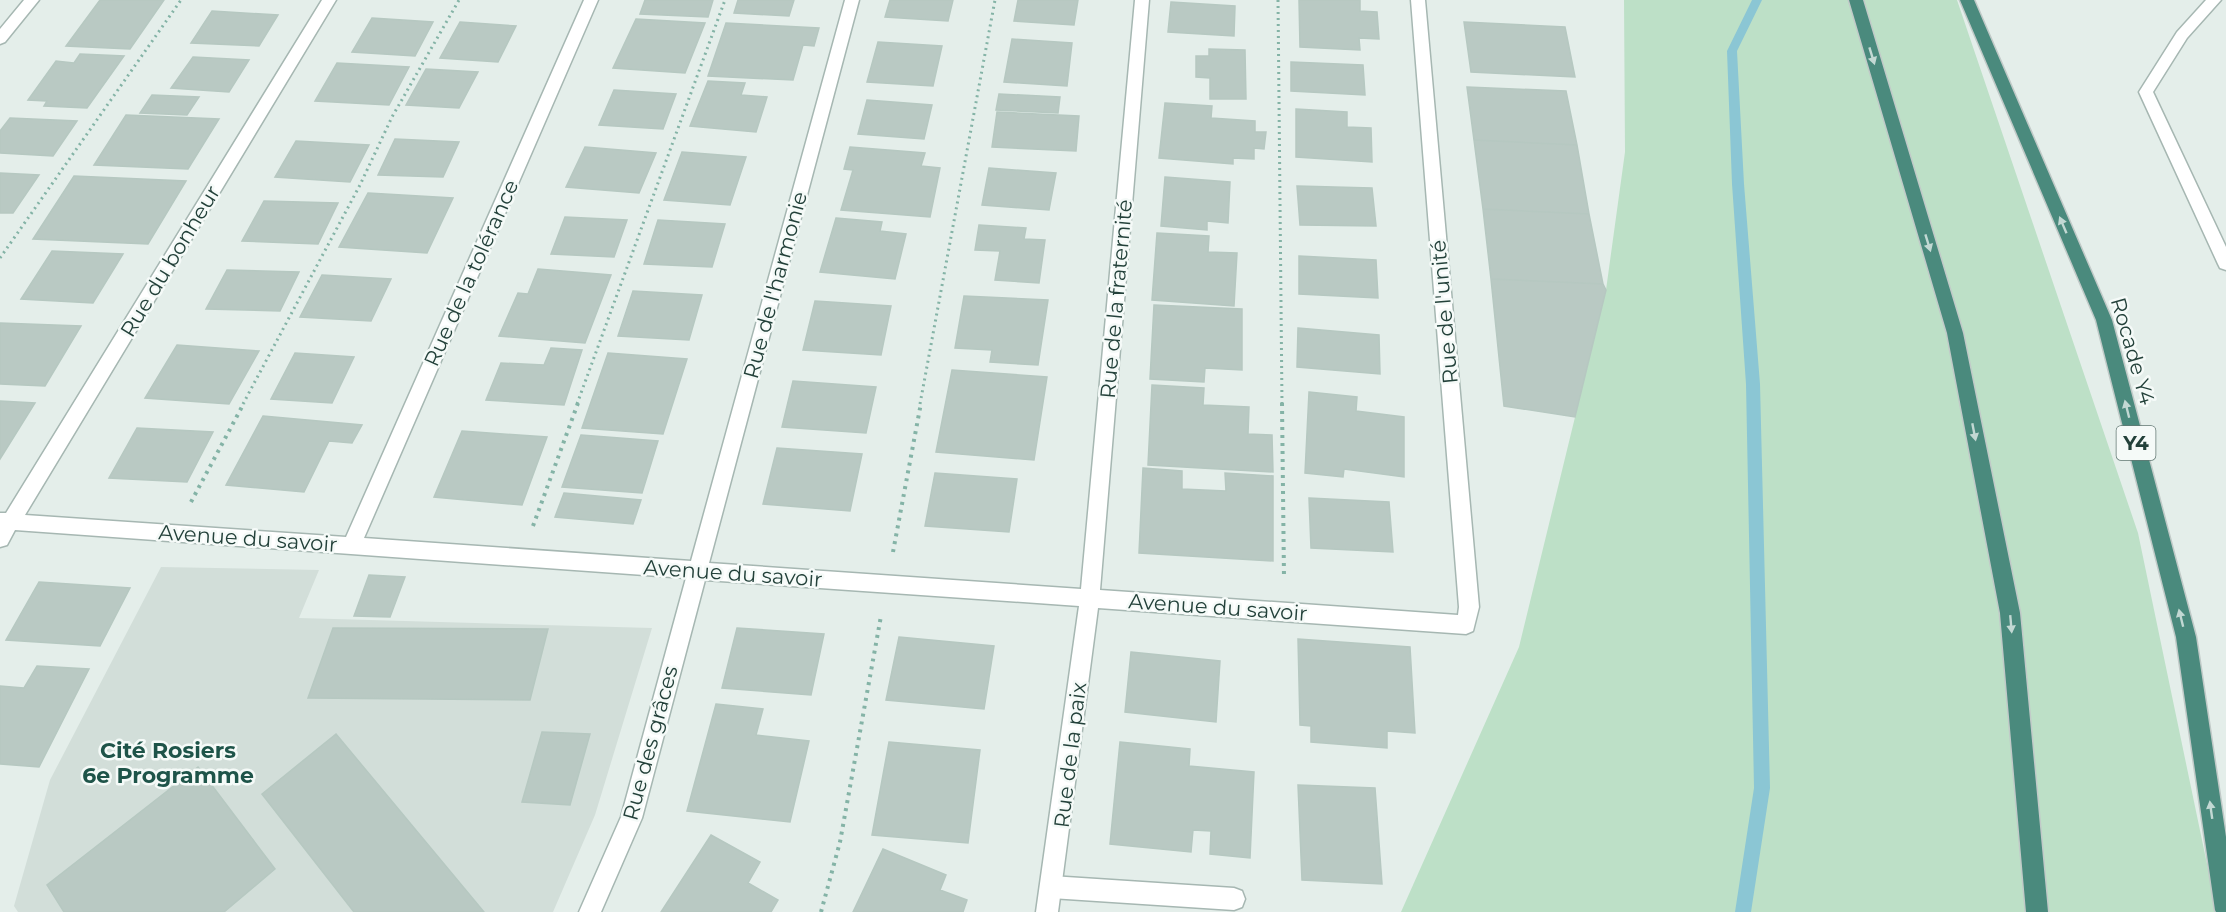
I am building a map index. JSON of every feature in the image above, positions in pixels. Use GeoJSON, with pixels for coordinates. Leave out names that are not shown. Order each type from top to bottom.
{"type":"FeatureCollection","features":[{"type":"Feature","properties":{"kind":"highway"},"geometry":{"type":"LineString","coordinates":[[1856,0],[1955,333],[2010,613],[2037,912]]}},
{"type":"Feature","properties":{"kind":"highway","name":"Rocade Y4"},"geometry":{"type":"LineString","coordinates":[[1967,0],[2104,320],[2186,637],[2226,910]]}},
{"type":"Feature","properties":{"kind":"street"},"geometry":{"type":"LineString","coordinates":[[0,39],[32,0]]}},
{"type":"Feature","properties":{"kind":"street","name":"Rue du bonheur"},"geometry":{"type":"LineString","coordinates":[[5,521],[329,0]]}},
{"type":"Feature","properties":{"kind":"street","name":"Rue de la tolérance"},"geometry":{"type":"LineString","coordinates":[[351,546],[591,0]]}},
{"type":"Feature","properties":{"kind":"street","name":"Rue de l'harmonie"},"geometry":{"type":"LineString","coordinates":[[697,570],[852,0]]}},
{"type":"Feature","properties":{"kind":"street","name":"Rue de la fraternité"},"geometry":{"type":"LineString","coordinates":[[1090,598],[1142,0]]}},
{"type":"Feature","properties":{"kind":"street","name":"Rue de l'unité"},"geometry":{"type":"LineString","coordinates":[[1418,0],[1469,607],[1466,625]]}},
{"type":"Feature","properties":{"kind":"street"},"geometry":{"type":"LineString","coordinates":[[2214,0],[2182,35],[2146,92],[2226,264]]}},
{"type":"Feature","properties":{"kind":"street"},"geometry":{"type":"LineString","coordinates":[[0,539],[5,521]]}},
{"type":"Feature","properties":{"kind":"street","name":"Avenue du savoir"},"geometry":{"type":"LineString","coordinates":[[5,521],[1466,625]]}},
{"type":"Feature","properties":{"kind":"street","name":"Rue des grâces"},"geometry":{"type":"LineString","coordinates":[[590,912],[631,819],[697,570]]}},
{"type":"Feature","properties":{"kind":"street","name":"Rue de la paix"},"geometry":{"type":"LineString","coordinates":[[1047,912],[1090,598]]}},
{"type":"Feature","properties":{"kind":"street"},"geometry":{"type":"LineString","coordinates":[[1051,887],[1234,899]]}},
{"type":"Feature","properties":{"kind":"path"},"geometry":{"type":"LineString","coordinates":[[0,258],[181,0]]}},
{"type":"Feature","properties":{"kind":"path"},"geometry":{"type":"LineString","coordinates":[[176,532],[360,185],[393,117],[459,0]]}},
{"type":"Feature","properties":{"kind":"path"},"geometry":{"type":"LineString","coordinates":[[521,557],[725,0]]}},
{"type":"Feature","properties":{"kind":"path"},"geometry":{"type":"LineString","coordinates":[[821,912],[840,842],[995,0]]}},
{"type":"Feature","properties":{"kind":"path"},"geometry":{"type":"LineString","coordinates":[[1278,0],[1284,612]]}},
{"type":"Feature","properties":{"kind":"shaded area"},"geometry":{"type":"Polygon","coordinates":[[[161,567],[319,570],[299,618],[652,628],[595,815],[553,912],[18,912],[14,906],[50,780],[161,567]]]}},
{"type":"Feature","properties":{"kind":"green space"},"geometry":{"type":"Polygon","coordinates":[[[1624,0],[1957,0],[2138,533],[2217,912],[1401,912],[1519,647],[1606,290],[1625,152],[1624,0]]]}},
{"type":"Feature","properties":{"kind":"building"},"geometry":{"type":"Polygon","coordinates":[[[100,0],[164,0],[130,49],[66,46],[100,0]]]}},
{"type":"Feature","properties":{"kind":"building"},"geometry":{"type":"Polygon","coordinates":[[[645,0],[713,0],[708,17],[640,14],[645,0]]]}},
{"type":"Feature","properties":{"kind":"building"},"geometry":{"type":"Polygon","coordinates":[[[738,0],[794,0],[789,16],[734,13],[738,0]]]}},
{"type":"Feature","properties":{"kind":"building"},"geometry":{"type":"Polygon","coordinates":[[[890,0],[953,0],[948,21],[885,17],[890,0]]]}},
{"type":"Feature","properties":{"kind":"building"},"geometry":{"type":"Polygon","coordinates":[[[1018,0],[1078,0],[1074,25],[1014,21],[1018,0]]]}},
{"type":"Feature","properties":{"kind":"building"},"geometry":{"type":"Polygon","coordinates":[[[1299,0],[1360,0],[1360,11],[1377,12],[1379,39],[1359,38],[1360,50],[1300,47],[1299,0]]]}},
{"type":"Feature","properties":{"kind":"building"},"geometry":{"type":"Polygon","coordinates":[[[1171,2],[1235,6],[1234,36],[1168,32],[1171,2]]]}},
{"type":"Feature","properties":{"kind":"building"},"geometry":{"type":"Polygon","coordinates":[[[212,11],[278,15],[259,46],[191,43],[212,11]]]}},
{"type":"Feature","properties":{"kind":"building"},"geometry":{"type":"Polygon","coordinates":[[[372,18],[433,22],[415,56],[352,52],[372,18]]]}},
{"type":"Feature","properties":{"kind":"building"},"geometry":{"type":"Polygon","coordinates":[[[636,19],[705,23],[685,73],[613,68],[636,19]]]}},
{"type":"Feature","properties":{"kind":"building"},"geometry":{"type":"Polygon","coordinates":[[[460,22],[516,26],[498,62],[440,58],[460,22]]]}},
{"type":"Feature","properties":{"kind":"building"},"geometry":{"type":"Polygon","coordinates":[[[1464,22],[1565,27],[1575,77],[1471,72],[1464,22]]]}},
{"type":"Feature","properties":{"kind":"building"},"geometry":{"type":"Polygon","coordinates":[[[726,23],[819,28],[814,46],[803,45],[793,80],[708,76],[726,23]]]}},
{"type":"Feature","properties":{"kind":"building"},"geometry":{"type":"Polygon","coordinates":[[[1012,39],[1072,43],[1067,86],[1004,82],[1012,39]]]}},
{"type":"Feature","properties":{"kind":"building"},"geometry":{"type":"Polygon","coordinates":[[[878,42],[942,46],[933,86],[867,82],[878,42]]]}},
{"type":"Feature","properties":{"kind":"building"},"geometry":{"type":"Polygon","coordinates":[[[1209,49],[1245,50],[1246,99],[1210,99],[1210,78],[1196,77],[1196,56],[1209,56],[1209,49]]]}},
{"type":"Feature","properties":{"kind":"building"},"geometry":{"type":"Polygon","coordinates":[[[80,54],[124,56],[87,108],[44,106],[47,101],[28,100],[56,61],[74,63],[80,54]]]}},
{"type":"Feature","properties":{"kind":"building"},"geometry":{"type":"Polygon","coordinates":[[[193,57],[249,60],[229,92],[171,88],[193,57]]]}},
{"type":"Feature","properties":{"kind":"building"},"geometry":{"type":"Polygon","coordinates":[[[1291,62],[1363,65],[1365,95],[1291,91],[1291,62]]]}},
{"type":"Feature","properties":{"kind":"building"},"geometry":{"type":"Polygon","coordinates":[[[337,63],[409,67],[389,105],[315,101],[337,63]]]}},
{"type":"Feature","properties":{"kind":"building"},"geometry":{"type":"Polygon","coordinates":[[[426,69],[478,72],[459,108],[406,105],[426,69]]]}},
{"type":"Feature","properties":{"kind":"building"},"geometry":{"type":"Polygon","coordinates":[[[708,81],[745,83],[741,95],[767,97],[756,132],[690,126],[708,81]]]}},
{"type":"Feature","properties":{"kind":"building"},"geometry":{"type":"Polygon","coordinates":[[[1467,87],[1566,91],[1577,145],[1474,140],[1467,87]]]}},
{"type":"Feature","properties":{"kind":"building"},"geometry":{"type":"Polygon","coordinates":[[[614,90],[676,94],[663,129],[599,125],[614,90]]]}},
{"type":"Feature","properties":{"kind":"building"},"geometry":{"type":"Polygon","coordinates":[[[999,94],[1060,97],[1058,113],[996,110],[999,94]]]}},
{"type":"Feature","properties":{"kind":"building"},"geometry":{"type":"Polygon","coordinates":[[[152,95],[199,97],[187,115],[140,113],[152,95]]]}},
{"type":"Feature","properties":{"kind":"building"},"geometry":{"type":"Polygon","coordinates":[[[867,100],[932,105],[924,139],[858,134],[867,100]]]}},
{"type":"Feature","properties":{"kind":"building"},"geometry":{"type":"Polygon","coordinates":[[[1165,103],[1212,106],[1211,118],[1255,121],[1255,132],[1266,132],[1264,149],[1254,148],[1254,159],[1233,158],[1233,164],[1159,158],[1165,103]]]}},
{"type":"Feature","properties":{"kind":"building"},"geometry":{"type":"Polygon","coordinates":[[[1296,109],[1347,112],[1347,127],[1371,128],[1372,162],[1296,157],[1296,109]]]}},
{"type":"Feature","properties":{"kind":"building"},"geometry":{"type":"Polygon","coordinates":[[[997,112],[1079,116],[1076,151],[992,147],[997,112]]]}},
{"type":"Feature","properties":{"kind":"building"},"geometry":{"type":"Polygon","coordinates":[[[126,115],[219,119],[188,169],[94,165],[126,115]]]}},
{"type":"Feature","properties":{"kind":"building"},"geometry":{"type":"Polygon","coordinates":[[[10,118],[77,121],[53,156],[0,153],[0,131],[10,118]]]}},
{"type":"Feature","properties":{"kind":"building"},"geometry":{"type":"Polygon","coordinates":[[[395,139],[459,142],[443,177],[378,175],[395,139]]]}},
{"type":"Feature","properties":{"kind":"building"},"geometry":{"type":"Polygon","coordinates":[[[1474,140],[1577,145],[1589,214],[1483,209],[1474,140]]]}},
{"type":"Feature","properties":{"kind":"building"},"geometry":{"type":"Polygon","coordinates":[[[296,141],[369,145],[350,182],[275,177],[296,141]]]}},
{"type":"Feature","properties":{"kind":"building"},"geometry":{"type":"Polygon","coordinates":[[[585,147],[656,153],[639,193],[566,187],[585,147]]]}},
{"type":"Feature","properties":{"kind":"building"},"geometry":{"type":"Polygon","coordinates":[[[850,147],[925,153],[921,166],[940,168],[930,217],[841,210],[853,170],[844,169],[850,147]]]}},
{"type":"Feature","properties":{"kind":"building"},"geometry":{"type":"Polygon","coordinates":[[[682,152],[746,157],[730,205],[664,200],[682,152]]]}},
{"type":"Feature","properties":{"kind":"building"},"geometry":{"type":"Polygon","coordinates":[[[989,168],[1056,173],[1049,210],[982,205],[989,168]]]}},
{"type":"Feature","properties":{"kind":"building"},"geometry":{"type":"Polygon","coordinates":[[[0,173],[39,175],[13,213],[0,213],[0,173]]]}},
{"type":"Feature","properties":{"kind":"building"},"geometry":{"type":"Polygon","coordinates":[[[74,176],[186,181],[148,244],[33,239],[74,176]]]}},
{"type":"Feature","properties":{"kind":"building"},"geometry":{"type":"Polygon","coordinates":[[[1165,177],[1230,182],[1228,223],[1207,221],[1207,230],[1161,226],[1165,177]]]}},
{"type":"Feature","properties":{"kind":"building"},"geometry":{"type":"Polygon","coordinates":[[[1297,186],[1372,188],[1376,226],[1300,225],[1297,186]]]}},
{"type":"Feature","properties":{"kind":"building"},"geometry":{"type":"Polygon","coordinates":[[[368,193],[453,198],[427,253],[339,247],[368,193]]]}},
{"type":"Feature","properties":{"kind":"building"},"geometry":{"type":"Polygon","coordinates":[[[264,201],[338,203],[318,244],[242,241],[264,201]]]}},
{"type":"Feature","properties":{"kind":"building"},"geometry":{"type":"Polygon","coordinates":[[[1483,209],[1589,214],[1603,284],[1491,279],[1483,209]]]}},
{"type":"Feature","properties":{"kind":"building"},"geometry":{"type":"Polygon","coordinates":[[[565,217],[627,220],[614,257],[551,254],[565,217]]]}},
{"type":"Feature","properties":{"kind":"building"},"geometry":{"type":"Polygon","coordinates":[[[836,218],[882,222],[880,231],[906,234],[895,279],[820,272],[836,218]]]}},
{"type":"Feature","properties":{"kind":"building"},"geometry":{"type":"Polygon","coordinates":[[[658,220],[725,224],[712,267],[644,264],[658,220]]]}},
{"type":"Feature","properties":{"kind":"building"},"geometry":{"type":"Polygon","coordinates":[[[979,225],[1026,228],[1024,239],[1045,240],[1039,283],[995,280],[1000,251],[975,250],[979,225]]]}},
{"type":"Feature","properties":{"kind":"building"},"geometry":{"type":"Polygon","coordinates":[[[1157,233],[1209,236],[1208,252],[1237,253],[1234,306],[1152,300],[1157,233]]]}},
{"type":"Feature","properties":{"kind":"building"},"geometry":{"type":"Polygon","coordinates":[[[52,251],[123,254],[93,303],[21,299],[52,251]]]}},
{"type":"Feature","properties":{"kind":"building"},"geometry":{"type":"Polygon","coordinates":[[[1299,256],[1376,260],[1378,298],[1299,294],[1299,256]]]}},
{"type":"Feature","properties":{"kind":"building"},"geometry":{"type":"Polygon","coordinates":[[[538,269],[611,275],[585,343],[499,336],[518,293],[528,294],[538,269]]]}},
{"type":"Feature","properties":{"kind":"building"},"geometry":{"type":"Polygon","coordinates":[[[227,270],[299,272],[280,311],[206,309],[227,270]]]}},
{"type":"Feature","properties":{"kind":"building"},"geometry":{"type":"Polygon","coordinates":[[[322,275],[391,279],[371,321],[300,317],[322,275]]]}},
{"type":"Feature","properties":{"kind":"building"},"geometry":{"type":"Polygon","coordinates":[[[1491,279],[1603,284],[1606,290],[1575,417],[1504,406],[1491,279]]]}},
{"type":"Feature","properties":{"kind":"building"},"geometry":{"type":"Polygon","coordinates":[[[633,291],[702,295],[689,340],[618,336],[633,291]]]}},
{"type":"Feature","properties":{"kind":"building"},"geometry":{"type":"Polygon","coordinates":[[[964,296],[1048,300],[1038,365],[990,362],[992,350],[955,348],[964,296]]]}},
{"type":"Feature","properties":{"kind":"building"},"geometry":{"type":"Polygon","coordinates":[[[815,301],[891,306],[881,355],[803,350],[815,301]]]}},
{"type":"Feature","properties":{"kind":"building"},"geometry":{"type":"Polygon","coordinates":[[[1154,305],[1242,309],[1242,370],[1205,368],[1204,382],[1150,379],[1154,305]]]}},
{"type":"Feature","properties":{"kind":"building"},"geometry":{"type":"Polygon","coordinates":[[[0,323],[81,326],[45,386],[0,384],[0,323]]]}},
{"type":"Feature","properties":{"kind":"building"},"geometry":{"type":"Polygon","coordinates":[[[1298,328],[1379,335],[1380,374],[1297,367],[1298,328]]]}},
{"type":"Feature","properties":{"kind":"building"},"geometry":{"type":"Polygon","coordinates":[[[177,345],[259,351],[229,404],[145,398],[177,345]]]}},
{"type":"Feature","properties":{"kind":"building"},"geometry":{"type":"Polygon","coordinates":[[[551,348],[582,350],[564,405],[486,400],[501,363],[544,365],[551,348]]]}},
{"type":"Feature","properties":{"kind":"building"},"geometry":{"type":"Polygon","coordinates":[[[295,353],[354,357],[332,403],[271,399],[295,353]]]}},
{"type":"Feature","properties":{"kind":"building"},"geometry":{"type":"Polygon","coordinates":[[[608,353],[687,359],[663,434],[582,428],[608,353]]]}},
{"type":"Feature","properties":{"kind":"building"},"geometry":{"type":"Polygon","coordinates":[[[952,370],[1047,377],[1034,460],[936,452],[952,370]]]}},
{"type":"Feature","properties":{"kind":"building"},"geometry":{"type":"Polygon","coordinates":[[[793,381],[876,387],[866,433],[782,427],[793,381]]]}},
{"type":"Feature","properties":{"kind":"building"},"geometry":{"type":"Polygon","coordinates":[[[1152,385],[1204,388],[1203,405],[1249,407],[1248,434],[1272,435],[1273,472],[1148,465],[1152,385]]]}},
{"type":"Feature","properties":{"kind":"building"},"geometry":{"type":"Polygon","coordinates":[[[1309,392],[1357,397],[1356,411],[1404,417],[1404,477],[1344,469],[1343,477],[1305,473],[1309,392]]]}},
{"type":"Feature","properties":{"kind":"building"},"geometry":{"type":"Polygon","coordinates":[[[0,401],[35,403],[0,459],[0,401]]]}},
{"type":"Feature","properties":{"kind":"building"},"geometry":{"type":"Polygon","coordinates":[[[263,416],[362,425],[352,443],[329,441],[304,492],[226,485],[263,416]]]}},
{"type":"Feature","properties":{"kind":"building"},"geometry":{"type":"Polygon","coordinates":[[[137,428],[213,432],[187,482],[109,478],[137,428]]]}},
{"type":"Feature","properties":{"kind":"building"},"geometry":{"type":"Polygon","coordinates":[[[462,431],[547,437],[522,505],[434,497],[462,431]]]}},
{"type":"Feature","properties":{"kind":"building"},"geometry":{"type":"Polygon","coordinates":[[[581,435],[658,441],[642,493],[562,487],[581,435]]]}},
{"type":"Feature","properties":{"kind":"building"},"geometry":{"type":"Polygon","coordinates":[[[777,448],[862,454],[850,511],[763,504],[777,448]]]}},
{"type":"Feature","properties":{"kind":"building"},"geometry":{"type":"Polygon","coordinates":[[[1143,468],[1182,471],[1182,489],[1226,491],[1225,473],[1273,476],[1273,561],[1139,553],[1143,468]]]}},
{"type":"Feature","properties":{"kind":"building"},"geometry":{"type":"Polygon","coordinates":[[[935,473],[1017,479],[1009,532],[925,526],[935,473]]]}},
{"type":"Feature","properties":{"kind":"building"},"geometry":{"type":"Polygon","coordinates":[[[564,493],[641,500],[633,524],[555,517],[564,493]]]}},
{"type":"Feature","properties":{"kind":"building"},"geometry":{"type":"Polygon","coordinates":[[[1309,498],[1389,502],[1393,552],[1311,548],[1309,498]]]}},
{"type":"Feature","properties":{"kind":"building"},"geometry":{"type":"Polygon","coordinates":[[[369,575],[405,577],[390,617],[354,616],[369,575]]]}},
{"type":"Feature","properties":{"kind":"building"},"geometry":{"type":"Polygon","coordinates":[[[39,582],[130,588],[100,646],[6,640],[39,582]]]}},
{"type":"Feature","properties":{"kind":"building"},"geometry":{"type":"Polygon","coordinates":[[[333,628],[548,629],[530,700],[308,698],[333,628]]]}},
{"type":"Feature","properties":{"kind":"building"},"geometry":{"type":"Polygon","coordinates":[[[737,628],[824,634],[811,695],[722,688],[737,628]]]}},
{"type":"Feature","properties":{"kind":"building"},"geometry":{"type":"Polygon","coordinates":[[[899,637],[994,646],[984,709],[886,700],[899,637]]]}},
{"type":"Feature","properties":{"kind":"building"},"geometry":{"type":"Polygon","coordinates":[[[1298,639],[1410,647],[1415,733],[1387,731],[1387,748],[1311,742],[1311,726],[1300,725],[1298,639]]]}},
{"type":"Feature","properties":{"kind":"building"},"geometry":{"type":"Polygon","coordinates":[[[1131,652],[1220,661],[1216,722],[1125,712],[1131,652]]]}},
{"type":"Feature","properties":{"kind":"building"},"geometry":{"type":"Polygon","coordinates":[[[37,666],[89,669],[39,767],[0,764],[0,686],[24,688],[37,666]]]}},
{"type":"Feature","properties":{"kind":"building"},"geometry":{"type":"Polygon","coordinates":[[[716,704],[763,709],[756,735],[809,741],[790,822],[687,811],[716,704]]]}},
{"type":"Feature","properties":{"kind":"building"},"geometry":{"type":"Polygon","coordinates":[[[542,732],[590,734],[570,805],[522,802],[542,732]]]}},
{"type":"Feature","properties":{"kind":"building"},"geometry":{"type":"Polygon","coordinates":[[[336,734],[484,912],[354,912],[262,794],[336,734]]]}},
{"type":"Feature","properties":{"kind":"building"},"geometry":{"type":"Polygon","coordinates":[[[889,742],[980,750],[968,843],[872,835],[889,742]]]}},
{"type":"Feature","properties":{"kind":"building"},"geometry":{"type":"Polygon","coordinates":[[[1120,742],[1190,749],[1189,766],[1254,772],[1250,858],[1210,854],[1211,831],[1193,830],[1191,852],[1110,844],[1120,742]]]}},
{"type":"Feature","properties":{"kind":"building"},"geometry":{"type":"Polygon","coordinates":[[[198,767],[275,869],[224,912],[64,912],[47,885],[198,767]]]}},
{"type":"Feature","properties":{"kind":"building"},"geometry":{"type":"Polygon","coordinates":[[[1298,785],[1375,788],[1382,884],[1302,880],[1298,785]]]}},
{"type":"Feature","properties":{"kind":"building"},"geometry":{"type":"Polygon","coordinates":[[[711,835],[760,862],[748,883],[778,900],[771,912],[661,912],[711,835]]]}},
{"type":"Feature","properties":{"kind":"building"},"geometry":{"type":"Polygon","coordinates":[[[883,849],[946,875],[940,890],[967,900],[963,912],[853,912],[883,849]]]}},
{"type":"Feature","properties":{"kind":"waterway"},"geometry":{"type":"LineString","coordinates":[[1743,912],[1762,788],[1753,384],[1738,184],[1732,51],[1757,0]]}},
{"type":"Feature","properties":{"kind":"district","name":"Cité Rosiers 6e Programme"},"geometry":{"type":"Point","coordinates":[168,762]}}]}
